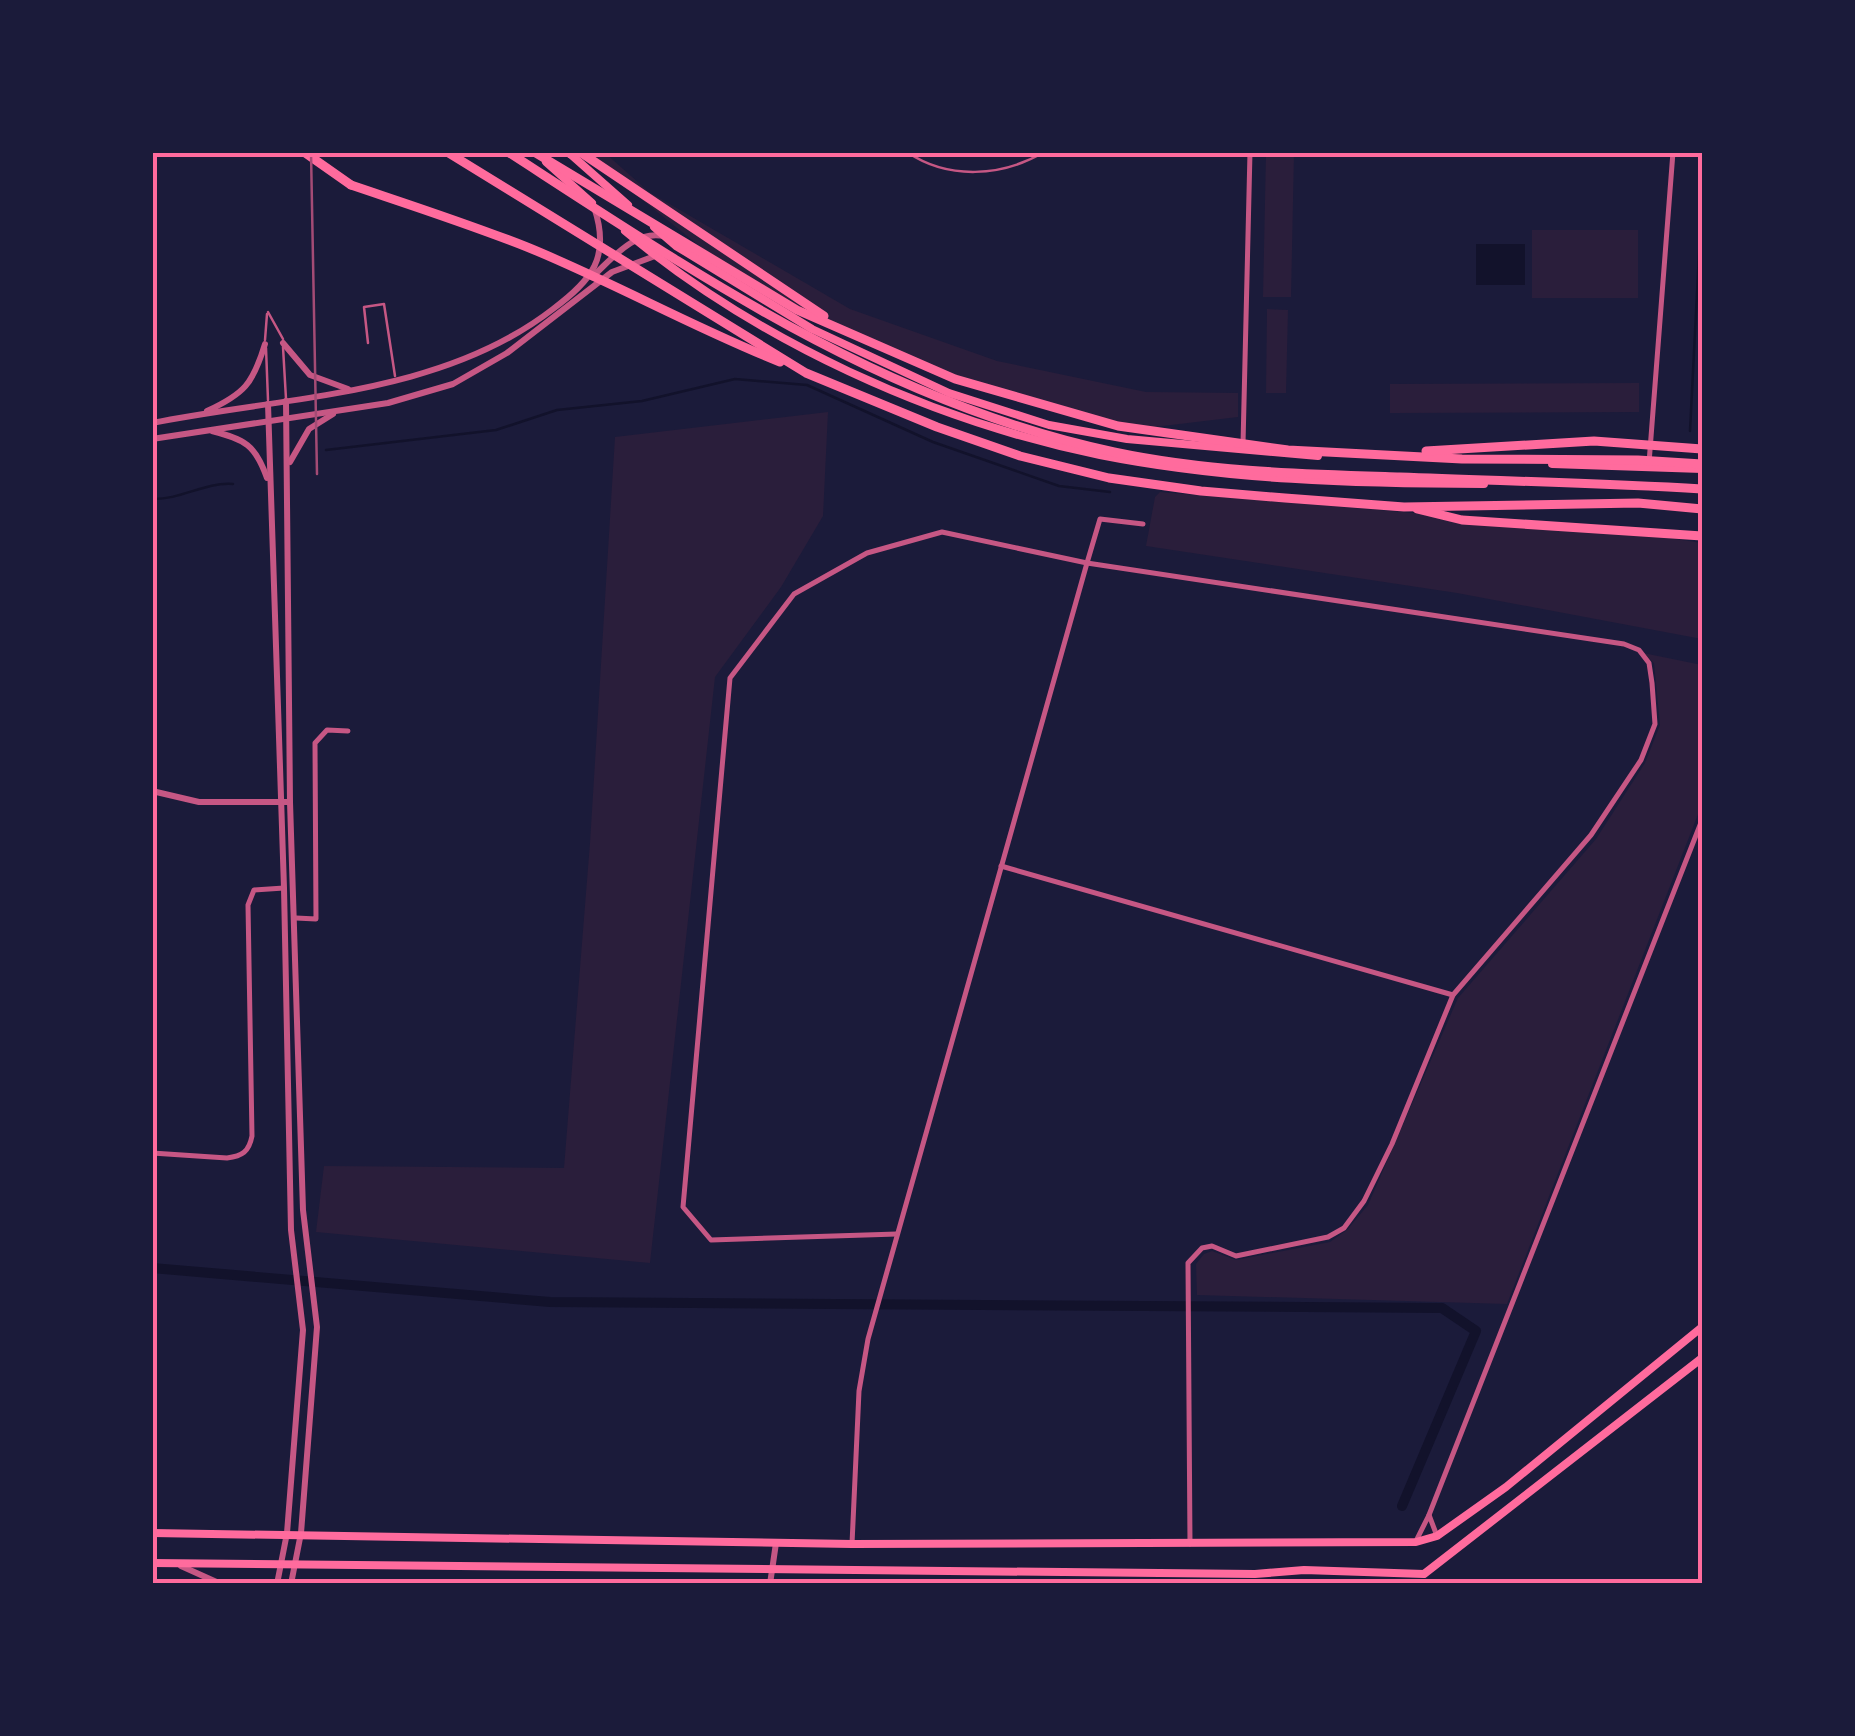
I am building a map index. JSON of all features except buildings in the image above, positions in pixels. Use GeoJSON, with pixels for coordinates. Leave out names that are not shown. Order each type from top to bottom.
{"type":"FeatureCollection","features":[{"type":"Feature","properties":{"kind":"highway"},"geometry":{"type":"LineString","coordinates":[[304,152],[352,185],[524,246],[806,373],[1004,450],[1109,478],[1200,492],[1404,507],[1638,503],[1702,508]]}},
{"type":"Feature","properties":{"kind":"highway"},"geometry":{"type":"LineString","coordinates":[[447,152],[806,373]]}},
{"type":"Feature","properties":{"kind":"highway"},"geometry":{"type":"LineString","coordinates":[[508,152],[747,304],[884,376],[1027,430],[1114,452],[1193,466],[1288,474],[1702,488]]}},
{"type":"Feature","properties":{"kind":"highway"},"geometry":{"type":"LineString","coordinates":[[534,152],[798,310],[955,379],[1118,426],[1288,450],[1462,459],[1638,460],[1702,467]]}},
{"type":"Feature","properties":{"kind":"highway"},"geometry":{"type":"LineString","coordinates":[[572,153],[722,244],[838,326]]}},
{"type":"Feature","properties":{"kind":"highway"},"geometry":{"type":"LineString","coordinates":[[1397,453],[1594,441],[1702,449]]}},
{"type":"Feature","properties":{"kind":"highway"},"geometry":{"type":"LineString","coordinates":[[1404,507],[1462,520],[1702,536]]}},
{"type":"Feature","properties":{"kind":"main road"},"geometry":{"type":"LineString","coordinates":[[534,152],[631,239],[734,310],[874,381],[941,410],[1096,454],[1253,476],[1437,484],[1702,488]]}},
{"type":"Feature","properties":{"kind":"main road"},"geometry":{"type":"LineString","coordinates":[[572,153],[664,236],[812,329],[950,393],[1050,425],[1127,439],[1422,461],[1702,467]]}},
{"type":"Feature","properties":{"kind":"main road"},"geometry":{"type":"LineString","coordinates":[[152,1533],[776,1544],[1416,1542],[1437,1536],[1506,1487],[1702,1327]]}},
{"type":"Feature","properties":{"kind":"main road"},"geometry":{"type":"LineString","coordinates":[[152,1563],[1424,1574],[1702,1358]]}},
{"type":"Feature","properties":{"kind":"street"},"geometry":{"type":"LineString","coordinates":[[1242,449],[1250,152]]}},
{"type":"Feature","properties":{"kind":"street"},"geometry":{"type":"LineString","coordinates":[[1649,466],[1673,152]]}},
{"type":"Feature","properties":{"kind":"street"},"geometry":{"type":"LineString","coordinates":[[612,272],[631,239],[629,216],[617,196]]}},
{"type":"Feature","properties":{"kind":"street"},"geometry":{"type":"LineString","coordinates":[[587,281],[598,262],[600,247],[600,225],[593,204]]}},
{"type":"Feature","properties":{"kind":"street"},"geometry":{"type":"LineString","coordinates":[[152,423],[286,401],[442,368],[530,328],[631,239],[650,234],[664,236]]}},
{"type":"Feature","properties":{"kind":"street"},"geometry":{"type":"LineString","coordinates":[[152,438],[400,399],[453,384],[508,353],[612,272],[655,256]]}},
{"type":"Feature","properties":{"kind":"street"},"geometry":{"type":"LineString","coordinates":[[283,343],[310,375],[349,389]]}},
{"type":"Feature","properties":{"kind":"street"},"geometry":{"type":"LineString","coordinates":[[199,414],[244,390],[258,368],[265,344]]}},
{"type":"Feature","properties":{"kind":"street"},"geometry":{"type":"LineString","coordinates":[[286,401],[290,802],[305,1226],[317,1327],[301,1533],[292,1584]]}},
{"type":"Feature","properties":{"kind":"street"},"geometry":{"type":"LineString","coordinates":[[268,404],[276,583],[291,1230],[303,1330],[287,1533],[276,1584]]}},
{"type":"Feature","properties":{"kind":"street"},"geometry":{"type":"LineString","coordinates":[[287,468],[312,425],[343,409]]}},
{"type":"Feature","properties":{"kind":"street"},"geometry":{"type":"LineString","coordinates":[[206,430],[238,438],[254,450],[270,487]]}},
{"type":"Feature","properties":{"kind":"street"},"geometry":{"type":"LineString","coordinates":[[852,1544],[859,1391],[868,1338],[889,1273],[896,1234],[1100,518],[1142,524]]}},
{"type":"Feature","properties":{"kind":"street"},"geometry":{"type":"LineString","coordinates":[[896,1234],[711,1240],[683,1207],[730,678],[794,594],[867,553],[942,532],[1087,563],[1624,644],[1639,650],[1649,664],[1655,724],[1641,760],[1591,835],[1453,995],[1392,1144],[1364,1201],[1344,1228],[1311,1243],[1236,1256],[1212,1246],[1202,1248],[1188,1262],[1190,1544]]}},
{"type":"Feature","properties":{"kind":"street"},"geometry":{"type":"LineString","coordinates":[[296,918],[316,918],[314,750],[320,736],[328,730],[348,731]]}},
{"type":"Feature","properties":{"kind":"street"},"geometry":{"type":"LineString","coordinates":[[152,790],[199,802],[290,802]]}},
{"type":"Feature","properties":{"kind":"street"},"geometry":{"type":"LineString","coordinates":[[1416,1542],[1702,820]]}},
{"type":"Feature","properties":{"kind":"street"},"geometry":{"type":"LineString","coordinates":[[1001,866],[1453,995]]}},
{"type":"Feature","properties":{"kind":"street"},"geometry":{"type":"LineString","coordinates":[[152,1154],[227,1158],[248,1150],[252,1136],[248,905],[254,890],[284,888]]}},
{"type":"Feature","properties":{"kind":"street"},"geometry":{"type":"LineString","coordinates":[[1429,1515],[1437,1536]]}},
{"type":"Feature","properties":{"kind":"street"},"geometry":{"type":"LineString","coordinates":[[770,1584],[776,1544]]}},
{"type":"Feature","properties":{"kind":"street"},"geometry":{"type":"LineString","coordinates":[[175,1564],[221,1584]]}},
{"type":"Feature","properties":{"kind":"lane"},"geometry":{"type":"LineString","coordinates":[[907,152],[921,162],[942,168],[985,173],[1031,160],[1044,152]]}},
{"type":"Feature","properties":{"kind":"lane"},"geometry":{"type":"LineString","coordinates":[[368,343],[364,307],[384,304],[400,399]]}},
{"type":"Feature","properties":{"kind":"lane"},"geometry":{"type":"LineString","coordinates":[[268,404],[268,312],[283,337],[286,401]]}},
{"type":"Feature","properties":{"kind":"shaded area"},"geometry":{"type":"Polygon","coordinates":[[[584,153],[605,153],[649,192],[850,309],[997,361],[1146,392],[1238,393],[1238,417],[1129,430],[959,383],[824,322],[712,256],[584,153]]]}},
{"type":"Feature","properties":{"kind":"shaded area"},"geometry":{"type":"Polygon","coordinates":[[[1266,153],[1294,153],[1291,297],[1263,297],[1266,153]]]}},
{"type":"Feature","properties":{"kind":"shaded area"},"geometry":{"type":"Polygon","coordinates":[[[1532,230],[1638,230],[1638,298],[1532,298],[1532,230]]]}},
{"type":"Feature","properties":{"kind":"shaded area"},"geometry":{"type":"Polygon","coordinates":[[[1476,244],[1525,244],[1525,285],[1476,285],[1476,244]]]}},
{"type":"Feature","properties":{"kind":"shaded area"},"geometry":{"type":"Polygon","coordinates":[[[1267,309],[1288,310],[1286,393],[1266,393],[1267,309]]]}},
{"type":"Feature","properties":{"kind":"shaded area"},"geometry":{"type":"Polygon","coordinates":[[[1639,383],[1639,412],[1390,413],[1390,384],[1639,383]]]}},
{"type":"Feature","properties":{"kind":"shaded area"},"geometry":{"type":"Polygon","coordinates":[[[828,412],[823,516],[781,587],[715,677],[650,1263],[316,1232],[324,1166],[564,1168],[590,843],[615,437],[828,412]]]}},
{"type":"Feature","properties":{"kind":"shaded area"},"geometry":{"type":"Polygon","coordinates":[[[1160,492],[1609,529],[1702,543],[1702,639],[1457,593],[1146,546],[1155,497],[1160,492]]]}},
{"type":"Feature","properties":{"kind":"shaded area"},"geometry":{"type":"Polygon","coordinates":[[[1643,653],[1702,665],[1702,804],[1507,1304],[1197,1295],[1196,1264],[1204,1254],[1212,1251],[1236,1260],[1330,1242],[1347,1230],[1368,1205],[1458,998],[1596,839],[1645,763],[1660,725],[1654,663],[1643,653]]]}},
{"type":"Feature","properties":{"kind":"waterway"},"geometry":{"type":"LineString","coordinates":[[1690,431],[1702,195]]}},
{"type":"Feature","properties":{"kind":"waterway"},"geometry":{"type":"LineString","coordinates":[[326,450],[496,430],[557,410],[642,401],[735,379],[807,385],[933,442],[1059,486],[1110,492]]}},
{"type":"Feature","properties":{"kind":"waterway"},"geometry":{"type":"LineString","coordinates":[[152,499],[233,484]]}},
{"type":"Feature","properties":{"kind":"waterway"},"geometry":{"type":"LineString","coordinates":[[152,1268],[550,1302],[1442,1308],[1476,1331],[1402,1506]]}},
{"type":"Feature","properties":{"kind":"tram line"},"geometry":{"type":"LineString","coordinates":[[311,152],[317,474]]}}]}
